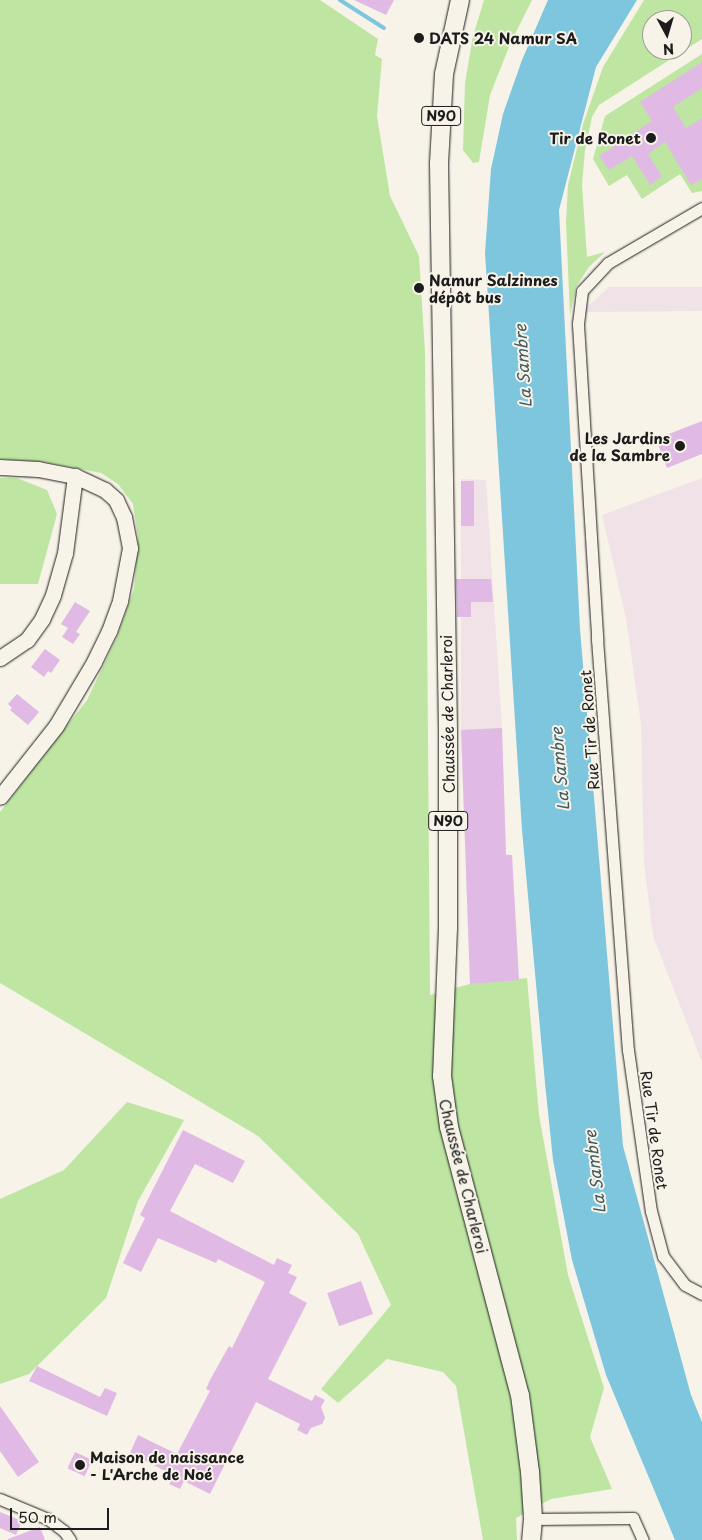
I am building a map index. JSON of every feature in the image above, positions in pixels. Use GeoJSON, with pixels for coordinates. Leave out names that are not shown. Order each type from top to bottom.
{"type":"FeatureCollection","features":[{"type":"Feature","properties":{"kind":"main road","name":"Chaussée de Charleroi"},"geometry":{"type":"LineString","coordinates":[[460,0],[444,74],[439,164],[448,732],[448,928],[442,1076],[449,1127],[520,1394],[529,1452],[533,1519],[531,1540]]}},
{"type":"Feature","properties":{"kind":"main road"},"geometry":{"type":"LineString","coordinates":[[0,467],[38,469],[75,476],[105,490],[120,508],[127,529],[130,548],[127,574],[109,632],[77,694],[56,726],[0,797]]}},
{"type":"Feature","properties":{"kind":"main road"},"geometry":{"type":"LineString","coordinates":[[0,658],[26,640],[42,619],[53,595],[65,553],[70,494],[75,476]]}},
{"type":"Feature","properties":{"kind":"street","name":"Rue Tir de Ronet"},"geometry":{"type":"LineString","coordinates":[[702,208],[608,263],[582,291],[578,324],[597,639],[628,1050],[651,1211],[663,1256],[685,1285],[702,1294]]}},
{"type":"Feature","properties":{"kind":"street"},"geometry":{"type":"LineString","coordinates":[[0,1499],[48,1519],[70,1540]]}},
{"type":"Feature","properties":{"kind":"street"},"geometry":{"type":"LineString","coordinates":[[533,1519],[633,1518],[643,1540]]}},
{"type":"Feature","properties":{"kind":"shaded area"},"geometry":{"type":"Polygon","coordinates":[[[609,287],[702,287],[702,311],[582,312],[609,287]]]}},
{"type":"Feature","properties":{"kind":"shaded area"},"geometry":{"type":"Polygon","coordinates":[[[702,478],[702,1062],[653,936],[644,863],[641,724],[626,618],[602,515],[702,478]]]}},
{"type":"Feature","properties":{"kind":"shaded area"},"geometry":{"type":"Polygon","coordinates":[[[461,479],[486,480],[502,728],[506,854],[512,855],[519,980],[470,984],[461,730],[461,479]]]}},
{"type":"Feature","properties":{"kind":"green space"},"geometry":{"type":"Polygon","coordinates":[[[0,0],[320,0],[378,39],[375,55],[382,59],[377,116],[390,196],[419,256],[425,352],[430,995],[470,984],[527,978],[539,1115],[568,1275],[604,1388],[590,1437],[612,1489],[551,1499],[516,1518],[517,1540],[483,1540],[456,1386],[443,1372],[387,1359],[338,1403],[321,1389],[391,1305],[358,1234],[258,1136],[0,983],[0,812],[87,700],[117,637],[134,589],[138,537],[133,504],[118,484],[101,473],[45,462],[0,459],[0,0]]]}},
{"type":"Feature","properties":{"kind":"green space"},"geometry":{"type":"Polygon","coordinates":[[[484,0],[532,0],[511,42],[490,95],[479,162],[473,163],[463,150],[465,83],[473,36],[484,0]]]}},
{"type":"Feature","properties":{"kind":"green space"},"geometry":{"type":"Polygon","coordinates":[[[644,0],[702,0],[702,39],[692,45],[692,10],[642,10],[642,60],[669,60],[599,105],[592,117],[585,150],[582,185],[587,257],[605,252],[589,267],[576,287],[570,315],[566,223],[568,185],[583,124],[603,67],[644,0]]]}},
{"type":"Feature","properties":{"kind":"green space","name":"Tir de Ronet"},"geometry":{"type":"Polygon","coordinates":[[[702,54],[702,191],[692,193],[680,174],[642,199],[627,175],[609,186],[593,159],[605,116],[702,54]]]}},
{"type":"Feature","properties":{"kind":"green space"},"geometry":{"type":"Polygon","coordinates":[[[0,478],[17,478],[47,490],[57,514],[38,584],[0,584],[0,478]]]}},
{"type":"Feature","properties":{"kind":"green space"},"geometry":{"type":"Polygon","coordinates":[[[127,1102],[184,1120],[138,1201],[106,1298],[29,1374],[0,1384],[0,1199],[64,1170],[127,1102]]]}},
{"type":"Feature","properties":{"kind":"water","name":"La Sambre"},"geometry":{"type":"Polygon","coordinates":[[[548,0],[637,0],[596,67],[559,210],[580,629],[623,1146],[691,1395],[702,1422],[702,1540],[675,1540],[606,1375],[572,1260],[553,1160],[545,1083],[522,830],[485,253],[491,169],[503,114],[522,60],[548,0]]]}},
{"type":"Feature","properties":{"kind":"building"},"geometry":{"type":"Polygon","coordinates":[[[354,0],[394,0],[386,15],[354,0]]]}},
{"type":"Feature","properties":{"kind":"building"},"geometry":{"type":"Polygon","coordinates":[[[702,62],[702,88],[673,107],[686,128],[702,118],[702,179],[691,185],[665,142],[648,154],[662,176],[650,185],[632,156],[609,170],[599,156],[652,121],[640,102],[702,62]]]}},
{"type":"Feature","properties":{"kind":"building","name":"Les Jardins de la Sambre"},"geometry":{"type":"Polygon","coordinates":[[[702,421],[702,454],[667,468],[656,439],[702,421]]]}},
{"type":"Feature","properties":{"kind":"building"},"geometry":{"type":"Polygon","coordinates":[[[461,481],[474,481],[474,526],[461,526],[461,481]]]}},
{"type":"Feature","properties":{"kind":"building"},"geometry":{"type":"Polygon","coordinates":[[[456,579],[491,579],[493,602],[471,602],[471,617],[457,617],[456,579]]]}},
{"type":"Feature","properties":{"kind":"building"},"geometry":{"type":"Polygon","coordinates":[[[75,602],[90,611],[76,632],[80,634],[73,644],[62,637],[68,628],[61,624],[75,602]]]}},
{"type":"Feature","properties":{"kind":"building"},"geometry":{"type":"Polygon","coordinates":[[[45,649],[60,660],[51,673],[48,671],[44,677],[31,667],[45,649]]]}},
{"type":"Feature","properties":{"kind":"building"},"geometry":{"type":"Polygon","coordinates":[[[17,694],[39,712],[28,725],[10,710],[12,708],[8,704],[17,694]]]}},
{"type":"Feature","properties":{"kind":"building"},"geometry":{"type":"Polygon","coordinates":[[[502,728],[506,855],[512,855],[519,980],[470,984],[461,730],[502,728]]]}},
{"type":"Feature","properties":{"kind":"building"},"geometry":{"type":"Polygon","coordinates":[[[183,1130],[245,1161],[233,1183],[195,1164],[170,1211],[274,1265],[277,1258],[292,1265],[288,1273],[297,1277],[289,1293],[307,1303],[268,1379],[312,1401],[315,1395],[325,1400],[321,1407],[325,1418],[322,1424],[311,1428],[307,1435],[297,1430],[300,1424],[256,1402],[210,1494],[184,1481],[180,1489],[169,1484],[175,1476],[130,1453],[138,1435],[177,1454],[210,1391],[206,1389],[210,1380],[229,1346],[232,1348],[265,1282],[218,1259],[216,1263],[158,1238],[141,1272],[123,1263],[145,1218],[140,1215],[183,1130]]]}},
{"type":"Feature","properties":{"kind":"building"},"geometry":{"type":"Polygon","coordinates":[[[361,1281],[373,1314],[339,1326],[327,1293],[361,1281]]]}},
{"type":"Feature","properties":{"kind":"building"},"geometry":{"type":"Polygon","coordinates":[[[37,1366],[100,1397],[105,1388],[117,1393],[107,1416],[29,1381],[37,1366]]]}},
{"type":"Feature","properties":{"kind":"building"},"geometry":{"type":"Polygon","coordinates":[[[0,1406],[39,1462],[18,1477],[0,1451],[0,1406]]]}},
{"type":"Feature","properties":{"kind":"building","name":"Maison de naissance - L'Arche de Noé"},"geometry":{"type":"Polygon","coordinates":[[[75,1452],[92,1460],[85,1476],[67,1468],[75,1452]]]}},
{"type":"Feature","properties":{"kind":"building"},"geometry":{"type":"Polygon","coordinates":[[[0,1512],[22,1521],[16,1535],[0,1528],[0,1512]]]}},
{"type":"Feature","properties":{"kind":"building"},"geometry":{"type":"Polygon","coordinates":[[[40,1527],[45,1540],[8,1540],[8,1539],[40,1527]]]}},
{"type":"Feature","properties":{"kind":"waterway"},"geometry":{"type":"LineString","coordinates":[[340,0],[384,28]]}},
{"type":"Feature","properties":{"kind":"place","name":"DATS 24 Namur SA"},"geometry":{"type":"Point","coordinates":[419,38]}},
{"type":"Feature","properties":{"kind":"place","name":"Tir de Ronet"},"geometry":{"type":"Point","coordinates":[651,138]}},
{"type":"Feature","properties":{"kind":"place","name":"Namur Salzinnes dépôt bus"},"geometry":{"type":"Point","coordinates":[419,288]}},
{"type":"Feature","properties":{"kind":"place","name":"Les Jardins de la Sambre"},"geometry":{"type":"Point","coordinates":[680,446]}},
{"type":"Feature","properties":{"kind":"place","name":"Maison de naissance - L'Arche de Noé"},"geometry":{"type":"Point","coordinates":[80,1465]}}]}
